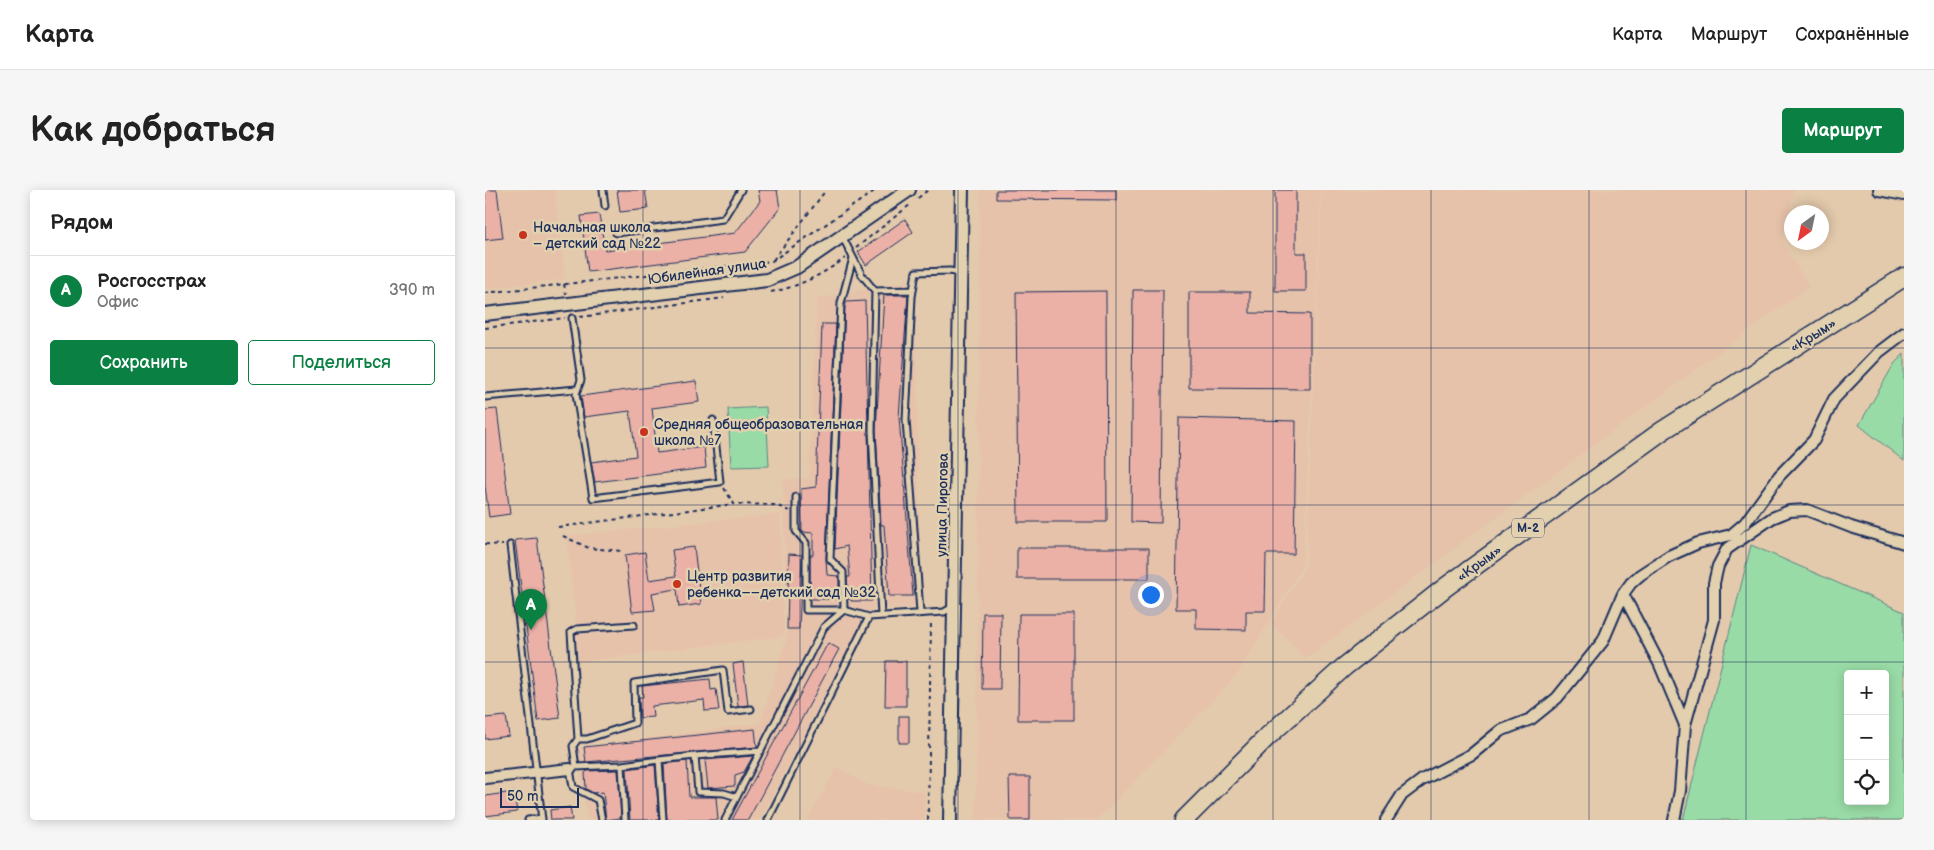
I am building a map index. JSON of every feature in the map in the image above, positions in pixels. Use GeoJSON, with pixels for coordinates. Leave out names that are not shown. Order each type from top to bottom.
{"type":"FeatureCollection","features":[{"type":"Feature","properties":{"kind":"highway","name":"«Крым»"},"geometry":{"type":"LineString","coordinates":[[1183,820],[1267,737],[1344,667],[1447,586],[1662,431],[1904,277]]}},
{"type":"Feature","properties":{"kind":"street","name":"Юбилейная улица"},"geometry":{"type":"LineString","coordinates":[[485,314],[767,280],[797,267],[909,190]]}},
{"type":"Feature","properties":{"kind":"street","name":"улица Пирогова"},"geometry":{"type":"LineString","coordinates":[[950,820],[962,190]]}},
{"type":"Feature","properties":{"kind":"street"},"geometry":{"type":"LineString","coordinates":[[1879,190],[1904,195]]}},
{"type":"Feature","properties":{"kind":"street"},"geometry":{"type":"LineString","coordinates":[[1386,820],[1402,795],[1422,780],[1472,754],[1500,731],[1531,719],[1557,698],[1603,641],[1623,594],[1631,583],[1669,556],[1698,543],[1731,535],[1745,523],[1760,505],[1779,476],[1814,440],[1834,399],[1879,352],[1904,333]]}},
{"type":"Feature","properties":{"kind":"street"},"geometry":{"type":"LineString","coordinates":[[1760,505],[1772,518]]}},
{"type":"Feature","properties":{"kind":"street"},"geometry":{"type":"LineString","coordinates":[[1674,820],[1680,791],[1685,725],[1714,620],[1714,583],[1718,566],[1727,549],[1772,518],[1789,511],[1807,510],[1851,528],[1904,543]]}},
{"type":"Feature","properties":{"kind":"street"},"geometry":{"type":"LineString","coordinates":[[1623,594],[1660,665],[1685,725]]}},
{"type":"Feature","properties":{"kind":"street"},"geometry":{"type":"LineString","coordinates":[[485,778],[573,768]]}},
{"type":"Feature","properties":{"kind":"lane"},"geometry":{"type":"LineString","coordinates":[[603,190],[605,206]]}},
{"type":"Feature","properties":{"kind":"lane"},"geometry":{"type":"LineString","coordinates":[[617,233],[723,219],[741,190]]}},
{"type":"Feature","properties":{"kind":"lane"},"geometry":{"type":"LineString","coordinates":[[842,236],[862,275],[875,292],[872,430],[881,616]]}},
{"type":"Feature","properties":{"kind":"lane"},"geometry":{"type":"LineString","coordinates":[[844,610],[843,572],[831,559],[841,303],[853,258]]}},
{"type":"Feature","properties":{"kind":"lane"},"geometry":{"type":"LineString","coordinates":[[920,612],[907,420],[913,290],[916,272],[950,271],[960,273]]}},
{"type":"Feature","properties":{"kind":"lane"},"geometry":{"type":"LineString","coordinates":[[875,292],[913,290]]}},
{"type":"Feature","properties":{"kind":"lane"},"geometry":{"type":"LineString","coordinates":[[572,318],[581,380],[576,394],[593,498],[720,482],[713,420]]}},
{"type":"Feature","properties":{"kind":"lane"},"geometry":{"type":"LineString","coordinates":[[485,397],[577,389]]}},
{"type":"Feature","properties":{"kind":"lane"},"geometry":{"type":"LineString","coordinates":[[796,497],[796,531],[806,542],[806,610],[844,610],[869,617],[931,611],[944,612],[955,606]]}},
{"type":"Feature","properties":{"kind":"lane"},"geometry":{"type":"LineString","coordinates":[[510,545],[542,819],[528,820]]}},
{"type":"Feature","properties":{"kind":"lane"},"geometry":{"type":"LineString","coordinates":[[725,820],[823,627],[844,610]]}},
{"type":"Feature","properties":{"kind":"lane"},"geometry":{"type":"LineString","coordinates":[[768,820],[869,617]]}},
{"type":"Feature","properties":{"kind":"lane"},"geometry":{"type":"LineString","coordinates":[[602,820],[598,800],[573,787],[573,746],[578,739],[571,632],[577,629],[635,625]]}},
{"type":"Feature","properties":{"kind":"lane"},"geometry":{"type":"LineString","coordinates":[[578,739],[587,739],[635,723],[634,683],[723,670],[728,712],[751,709]]}},
{"type":"Feature","properties":{"kind":"lane"},"geometry":{"type":"LineString","coordinates":[[573,768],[622,765],[761,750]]}},
{"type":"Feature","properties":{"kind":"lane"},"geometry":{"type":"LineString","coordinates":[[695,756],[699,792],[724,793],[737,797]]}},
{"type":"Feature","properties":{"kind":"lane"},"geometry":{"type":"LineString","coordinates":[[659,760],[663,820]]}},
{"type":"Feature","properties":{"kind":"lane"},"geometry":{"type":"LineString","coordinates":[[622,765],[625,820]]}},
{"type":"Feature","properties":{"kind":"path"},"geometry":{"type":"LineString","coordinates":[[772,262],[826,190]]}},
{"type":"Feature","properties":{"kind":"path"},"geometry":{"type":"LineString","coordinates":[[485,293],[772,262],[876,190]]}},
{"type":"Feature","properties":{"kind":"path"},"geometry":{"type":"LineString","coordinates":[[720,482],[734,504]]}},
{"type":"Feature","properties":{"kind":"path"},"geometry":{"type":"LineString","coordinates":[[558,527],[734,504],[776,506],[787,511],[796,511]]}},
{"type":"Feature","properties":{"kind":"path"},"geometry":{"type":"LineString","coordinates":[[563,536],[589,548],[622,551]]}},
{"type":"Feature","properties":{"kind":"path"},"geometry":{"type":"LineString","coordinates":[[485,544],[510,545]]}},
{"type":"Feature","properties":{"kind":"path"},"geometry":{"type":"LineString","coordinates":[[928,820],[931,611]]}},
{"type":"Feature","properties":{"kind":"shaded area","name":"Начальная школа – детский сад №22"},"geometry":{"type":"Polygon","coordinates":[[[485,190],[555,190],[565,279],[485,289],[485,190]]]}},
{"type":"Feature","properties":{"kind":"shaded area"},"geometry":{"type":"Polygon","coordinates":[[[980,190],[1321,190],[1303,565],[1237,675],[1097,820],[976,820],[980,190]]]}},
{"type":"Feature","properties":{"kind":"shaded area"},"geometry":{"type":"Polygon","coordinates":[[[1322,190],[1794,190],[1791,205],[1784,205],[1784,233],[1782,242],[1784,250],[1787,250],[1809,286],[1305,659],[1271,623],[1306,565],[1322,190]]]}},
{"type":"Feature","properties":{"kind":"shaded area"},"geometry":{"type":"Polygon","coordinates":[[[915,280],[921,607],[868,610],[760,820],[588,820],[576,748],[760,723],[787,636],[783,479],[809,479],[817,299],[915,280]]]}},
{"type":"Feature","properties":{"kind":"shaded area","name":"Центр развития ребенка––детский сад №32"},"geometry":{"type":"Polygon","coordinates":[[[780,514],[784,636],[578,662],[577,629],[566,536],[780,514]]]}},
{"type":"Feature","properties":{"kind":"shaded area"},"geometry":{"type":"Polygon","coordinates":[[[837,767],[868,785],[925,792],[924,820],[807,820],[837,767]]]}},
{"type":"Feature","properties":{"kind":"green space"},"geometry":{"type":"Polygon","coordinates":[[[1904,354],[1904,461],[1859,425],[1894,364],[1904,354]]]}},
{"type":"Feature","properties":{"kind":"green space"},"geometry":{"type":"Polygon","coordinates":[[[766,407],[769,466],[731,467],[728,409],[766,407]]]}},
{"type":"Feature","properties":{"kind":"green space"},"geometry":{"type":"Polygon","coordinates":[[[1751,545],[1904,612],[1904,820],[1683,820],[1751,545]]]}},
{"type":"Feature","properties":{"kind":"building"},"geometry":{"type":"Polygon","coordinates":[[[485,190],[497,190],[503,238],[485,240],[485,190]]]}},
{"type":"Feature","properties":{"kind":"building"},"geometry":{"type":"Polygon","coordinates":[[[617,190],[645,190],[648,209],[620,212],[617,190]]]}},
{"type":"Feature","properties":{"kind":"building"},"geometry":{"type":"Polygon","coordinates":[[[758,190],[777,190],[780,208],[745,252],[588,272],[581,216],[599,214],[605,250],[735,233],[760,201],[758,190]]]}},
{"type":"Feature","properties":{"kind":"building"},"geometry":{"type":"Polygon","coordinates":[[[996,190],[1116,190],[1116,200],[996,199],[996,190]]]}},
{"type":"Feature","properties":{"kind":"building"},"geometry":{"type":"Polygon","coordinates":[[[1275,190],[1296,190],[1296,253],[1306,253],[1306,291],[1275,291],[1275,190]]]}},
{"type":"Feature","properties":{"kind":"building"},"geometry":{"type":"Polygon","coordinates":[[[905,219],[913,232],[866,265],[858,252],[905,219]]]}},
{"type":"Feature","properties":{"kind":"building"},"geometry":{"type":"Polygon","coordinates":[[[1133,290],[1163,290],[1161,523],[1131,522],[1133,290]]]}},
{"type":"Feature","properties":{"kind":"building"},"geometry":{"type":"Polygon","coordinates":[[[1106,291],[1107,522],[1018,522],[1016,292],[1106,291]]]}},
{"type":"Feature","properties":{"kind":"building"},"geometry":{"type":"Polygon","coordinates":[[[1189,292],[1250,292],[1250,313],[1310,314],[1310,389],[1189,388],[1189,292]]]}},
{"type":"Feature","properties":{"kind":"building"},"geometry":{"type":"Polygon","coordinates":[[[884,295],[908,295],[899,417],[913,596],[889,596],[884,525],[881,525],[876,430],[884,295]]]}},
{"type":"Feature","properties":{"kind":"building"},"geometry":{"type":"Polygon","coordinates":[[[865,301],[872,601],[851,601],[851,599],[848,599],[847,577],[850,577],[847,546],[835,549],[845,304],[846,302],[865,301]]]}},
{"type":"Feature","properties":{"kind":"building"},"geometry":{"type":"Polygon","coordinates":[[[822,324],[836,324],[826,559],[827,575],[839,576],[839,599],[810,599],[810,555],[813,555],[813,533],[802,532],[801,489],[816,487],[822,324]]]}},
{"type":"Feature","properties":{"kind":"building","name":"Средняя общеобразовательная школа №7"},"geometry":{"type":"Polygon","coordinates":[[[696,381],[699,402],[652,408],[657,453],[704,447],[706,468],[595,482],[591,462],[636,456],[630,411],[584,417],[581,396],[696,381]]]}},
{"type":"Feature","properties":{"kind":"building"},"geometry":{"type":"Polygon","coordinates":[[[497,409],[510,514],[489,517],[485,486],[485,410],[497,409]]]}},
{"type":"Feature","properties":{"kind":"building"},"geometry":{"type":"Polygon","coordinates":[[[1179,418],[1296,421],[1294,554],[1266,554],[1265,611],[1246,611],[1246,630],[1196,629],[1196,609],[1176,609],[1179,418]]]}},
{"type":"Feature","properties":{"kind":"building"},"geometry":{"type":"Polygon","coordinates":[[[537,538],[560,718],[538,721],[515,540],[537,538]]]}},
{"type":"Feature","properties":{"kind":"building"},"geometry":{"type":"Polygon","coordinates":[[[694,547],[701,604],[679,607],[677,589],[652,593],[655,610],[632,612],[625,555],[645,552],[649,580],[676,576],[672,550],[694,547]]]}},
{"type":"Feature","properties":{"kind":"building"},"geometry":{"type":"Polygon","coordinates":[[[1017,548],[1149,548],[1149,579],[1017,579],[1017,548]]]}},
{"type":"Feature","properties":{"kind":"building"},"geometry":{"type":"Polygon","coordinates":[[[789,554],[802,555],[799,629],[787,629],[789,554]]]}},
{"type":"Feature","properties":{"kind":"building"},"geometry":{"type":"Polygon","coordinates":[[[983,613],[1001,613],[1000,689],[982,689],[983,613]]]}},
{"type":"Feature","properties":{"kind":"building"},"geometry":{"type":"Polygon","coordinates":[[[1019,614],[1074,614],[1074,720],[1018,720],[1019,614]]]}},
{"type":"Feature","properties":{"kind":"building"},"geometry":{"type":"Polygon","coordinates":[[[828,643],[839,649],[748,820],[732,820],[828,643]]]}},
{"type":"Feature","properties":{"kind":"building"},"geometry":{"type":"Polygon","coordinates":[[[886,661],[906,661],[906,706],[885,706],[886,661]]]}},
{"type":"Feature","properties":{"kind":"building"},"geometry":{"type":"Polygon","coordinates":[[[743,662],[748,705],[738,706],[733,664],[743,662]]]}},
{"type":"Feature","properties":{"kind":"building"},"geometry":{"type":"Polygon","coordinates":[[[710,679],[711,690],[716,689],[719,710],[705,711],[704,700],[652,706],[653,717],[640,718],[639,697],[643,697],[642,686],[710,679]]]}},
{"type":"Feature","properties":{"kind":"building"},"geometry":{"type":"Polygon","coordinates":[[[506,716],[509,736],[485,739],[485,718],[506,716]]]}},
{"type":"Feature","properties":{"kind":"building"},"geometry":{"type":"Polygon","coordinates":[[[899,716],[909,716],[909,743],[899,743],[899,716]]]}},
{"type":"Feature","properties":{"kind":"building"},"geometry":{"type":"Polygon","coordinates":[[[755,729],[757,747],[586,762],[584,747],[755,729]]]}},
{"type":"Feature","properties":{"kind":"building"},"geometry":{"type":"Polygon","coordinates":[[[753,756],[744,772],[735,775],[735,786],[708,788],[705,760],[753,756]]]}},
{"type":"Feature","properties":{"kind":"building"},"geometry":{"type":"Polygon","coordinates":[[[687,761],[689,797],[716,797],[718,820],[667,820],[664,764],[687,761]]]}},
{"type":"Feature","properties":{"kind":"building"},"geometry":{"type":"Polygon","coordinates":[[[655,765],[659,820],[630,820],[627,769],[655,765]]]}},
{"type":"Feature","properties":{"kind":"building"},"geometry":{"type":"Polygon","coordinates":[[[618,770],[621,818],[606,820],[603,792],[593,793],[586,789],[585,773],[587,771],[618,770]]]}},
{"type":"Feature","properties":{"kind":"building"},"geometry":{"type":"Polygon","coordinates":[[[1009,777],[1030,777],[1030,820],[1010,820],[1009,777]]]}},
{"type":"Feature","properties":{"kind":"building"},"geometry":{"type":"Polygon","coordinates":[[[514,792],[517,812],[485,816],[485,796],[514,792]]]}},
{"type":"Feature","properties":{"kind":"building"},"geometry":{"type":"Polygon","coordinates":[[[570,807],[572,820],[551,820],[550,810],[570,807]]]}},
{"type":"Feature","properties":{"kind":"place","name":"Начальная школа – детский сад №22"},"geometry":{"type":"Point","coordinates":[523,235]}},
{"type":"Feature","properties":{"kind":"place","name":"Средняя общеобразовательная школа №7"},"geometry":{"type":"Point","coordinates":[644,432]}},
{"type":"Feature","properties":{"kind":"place","name":"Центр развития ребенка––детский сад №32"},"geometry":{"type":"Point","coordinates":[677,584]}},
{"type":"Feature","properties":{"kind":"place","name":"Росгосстрах"},"geometry":{"type":"Point","coordinates":[531,630]}}]}
